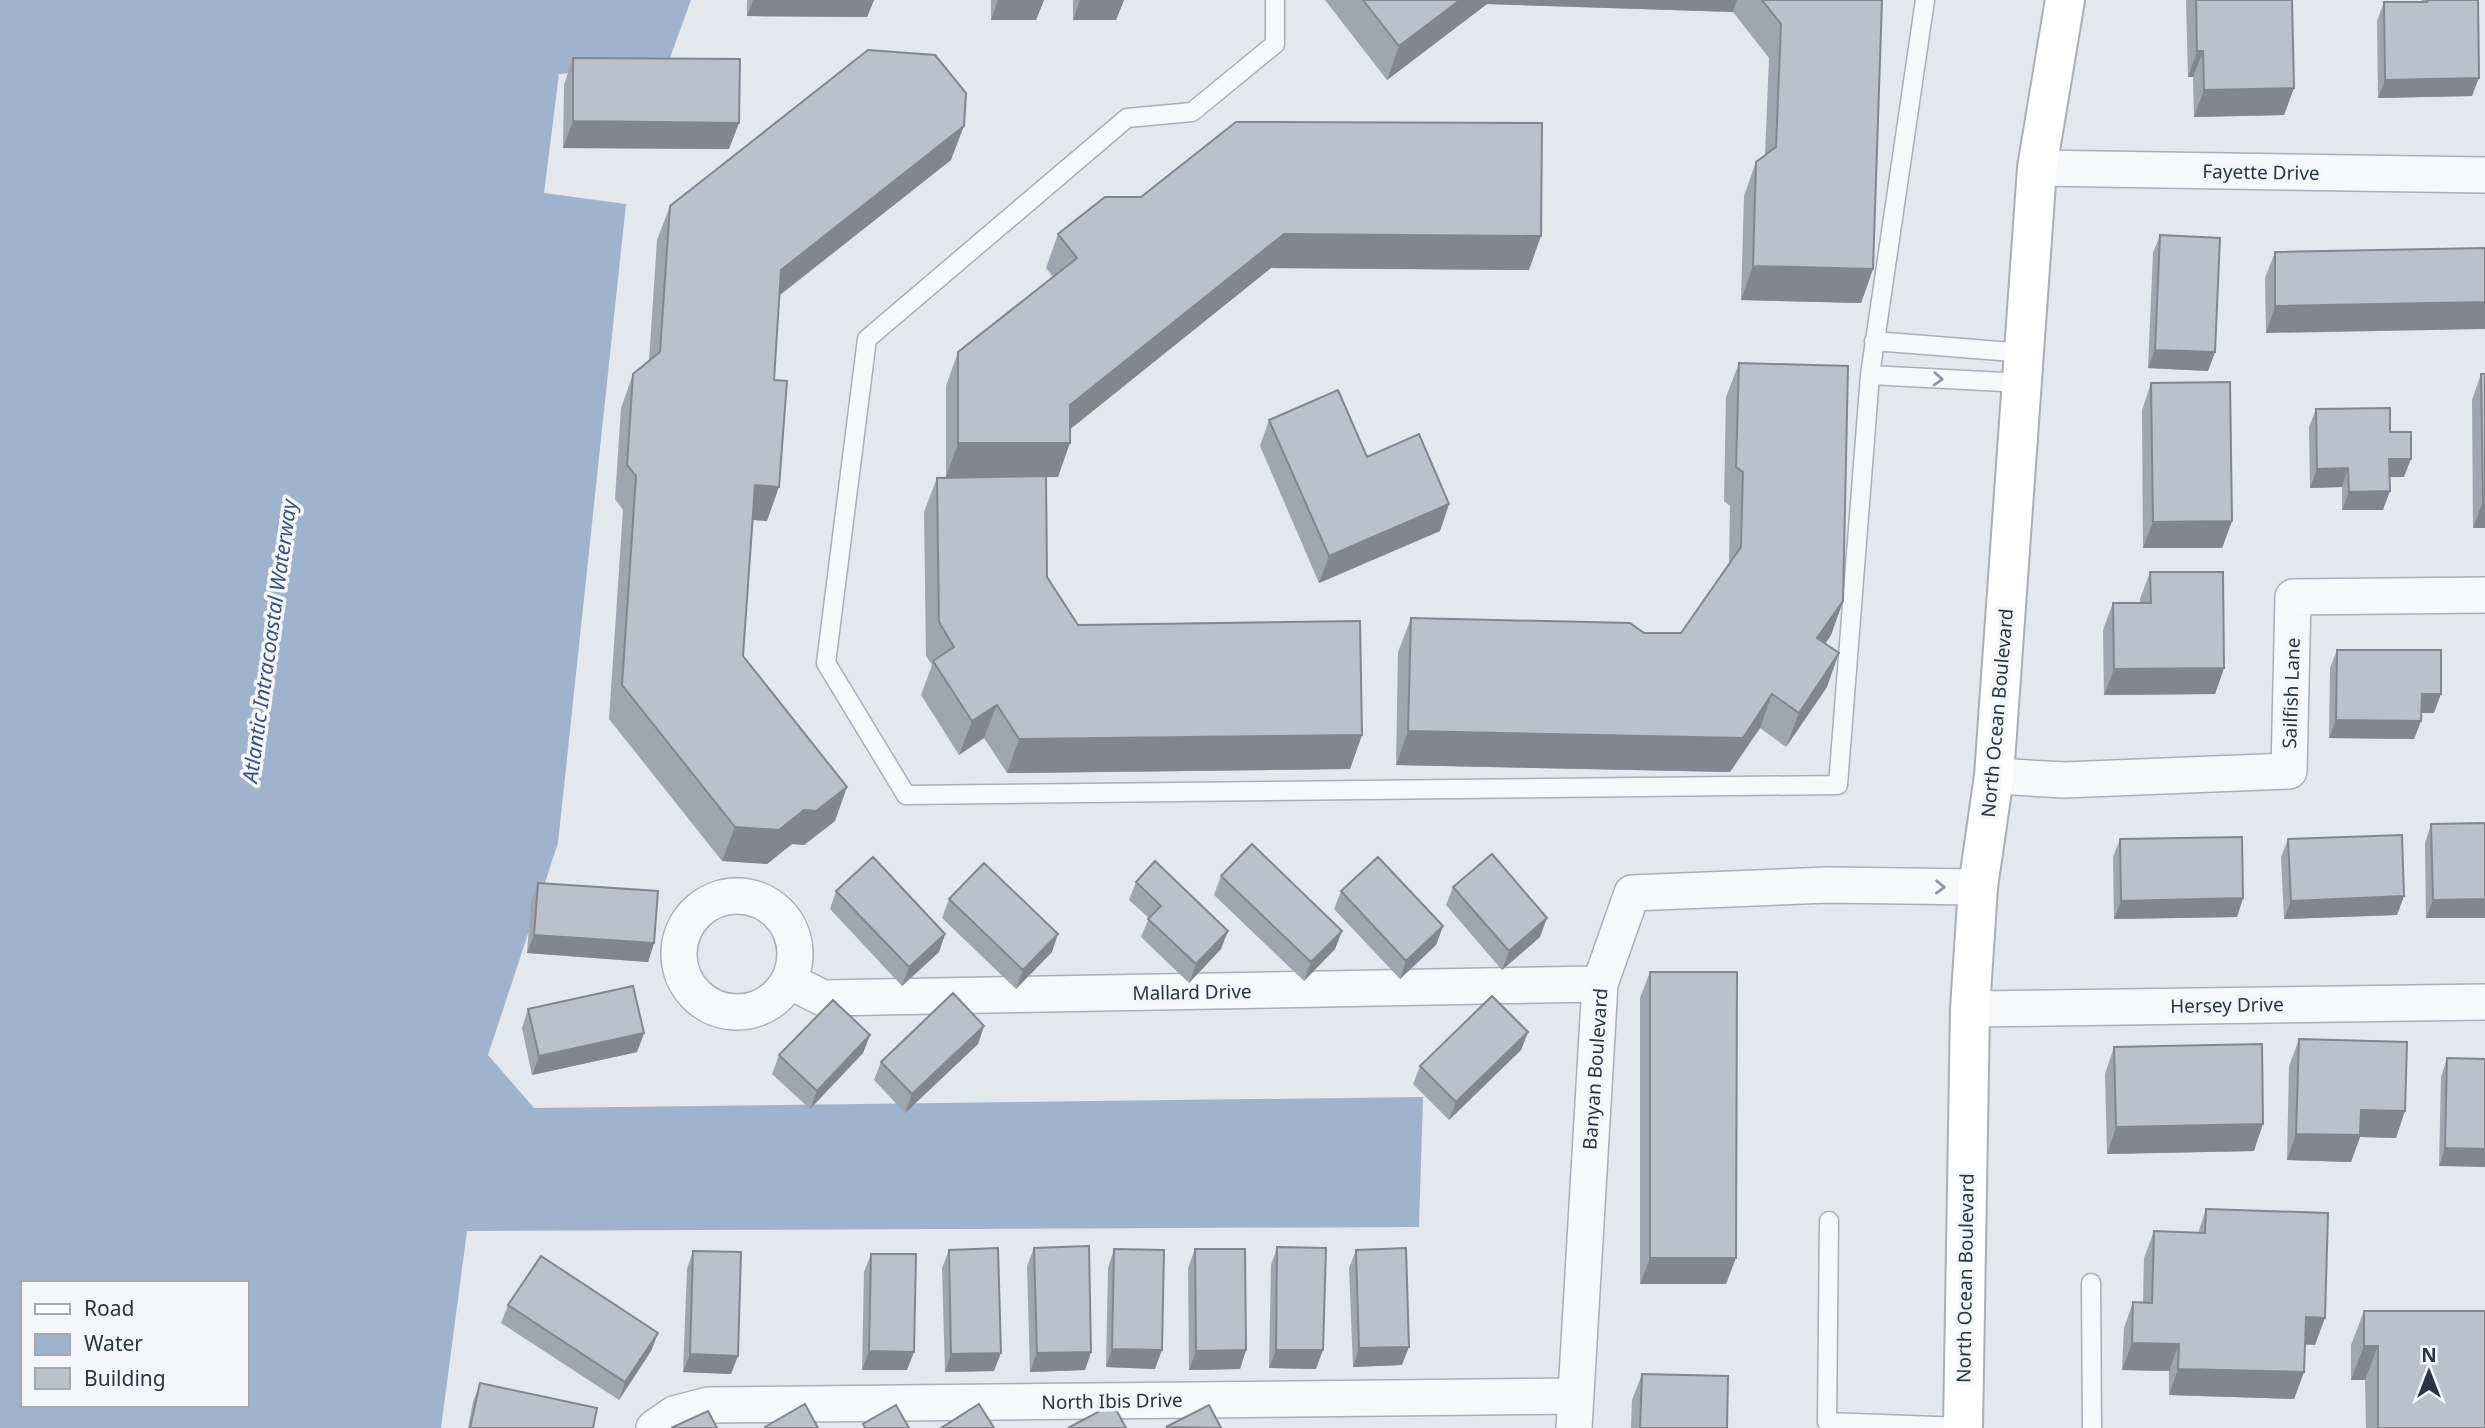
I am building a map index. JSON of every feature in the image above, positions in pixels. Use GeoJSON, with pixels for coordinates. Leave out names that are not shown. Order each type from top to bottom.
{"type":"FeatureCollection","features":[{"type":"Feature","properties":{"kind":"main road","name":"North Ocean Boulevard"},"geometry":{"type":"LineString","coordinates":[[1963,1427],[1970,1009],[1978,887],[1994,776],[2037,168],[2065,0]]}},
{"type":"Feature","properties":{"kind":"street","name":"Fayette Drive"},"geometry":{"type":"LineString","coordinates":[[2037,168],[2485,175]]}},
{"type":"Feature","properties":{"kind":"street","name":"Sailfish Lane"},"geometry":{"type":"LineString","coordinates":[[1994,776],[2064,780],[2289,771],[2293,597],[2485,595]]}},
{"type":"Feature","properties":{"kind":"street","name":"Banyan Boulevard"},"geometry":{"type":"LineString","coordinates":[[1574,1412],[1600,984],[1632,892],[1827,885],[1978,887]]}},
{"type":"Feature","properties":{"kind":"street","name":"Mallard Drive"},"geometry":{"type":"LineString","coordinates":[[789,981],[823,998],[1600,984]]}},
{"type":"Feature","properties":{"kind":"street","name":"Hersey Drive"},"geometry":{"type":"LineString","coordinates":[[1970,1009],[2485,1002]]}},
{"type":"Feature","properties":{"kind":"street","name":"North Ibis Drive"},"geometry":{"type":"LineString","coordinates":[[654,1428],[674,1414],[708,1405],[1574,1412]]}},
{"type":"Feature","properties":{"kind":"lane"},"geometry":{"type":"LineString","coordinates":[[1275,0],[1275,44],[1192,112],[1127,118],[867,339],[827,663],[906,795],[1838,785],[1870,375],[1925,0]]}},
{"type":"Feature","properties":{"kind":"lane"},"geometry":{"type":"LineString","coordinates":[[1874,341],[2024,368]]}},
{"type":"Feature","properties":{"kind":"lane"},"geometry":{"type":"LineString","coordinates":[[1870,375],[2024,368]]}},
{"type":"Feature","properties":{"kind":"lane"},"geometry":{"type":"LineString","coordinates":[[1829,1221],[1827,1422],[1963,1427]]}},
{"type":"Feature","properties":{"kind":"lane"},"geometry":{"type":"LineString","coordinates":[[2091,1283],[2092,1428]]}},
{"type":"Feature","properties":{"kind":"water","name":"Atlantic Intracoastal Waterway"},"geometry":{"type":"Polygon","coordinates":[[[0,0],[691,0],[667,66],[559,74],[544,193],[626,204],[558,843],[488,1055],[534,1108],[1423,1097],[1419,1227],[467,1231],[441,1428],[0,1428],[0,0]]]}},
{"type":"Feature","properties":{"kind":"building"},"geometry":{"type":"Polygon","coordinates":[[[1363,0],[1460,0],[1399,46],[1363,0]]]}},
{"type":"Feature","properties":{"kind":"building"},"geometry":{"type":"Polygon","coordinates":[[[1762,0],[1882,0],[1873,269],[1753,266],[1756,162],[1776,147],[1781,24],[1762,0]]]}},
{"type":"Feature","properties":{"kind":"building"},"geometry":{"type":"Polygon","coordinates":[[[2196,0],[2292,0],[2294,88],[2204,90],[2203,51],[2197,51],[2196,0]]]}},
{"type":"Feature","properties":{"kind":"building"},"geometry":{"type":"Polygon","coordinates":[[[2478,0],[2479,78],[2385,80],[2384,2],[2478,0]]]}},
{"type":"Feature","properties":{"kind":"building"},"geometry":{"type":"Polygon","coordinates":[[[868,50],[935,55],[966,93],[964,126],[781,270],[774,380],[787,381],[779,487],[755,485],[743,656],[847,787],[816,811],[804,810],[779,830],[735,827],[622,685],[636,476],[627,465],[633,374],[660,352],[670,206],[868,50]]]}},
{"type":"Feature","properties":{"kind":"building"},"geometry":{"type":"Polygon","coordinates":[[[573,58],[740,59],[739,123],[573,121],[573,58]]]}},
{"type":"Feature","properties":{"kind":"building"},"geometry":{"type":"Polygon","coordinates":[[[1236,122],[1542,123],[1541,236],[1284,234],[1070,405],[1070,443],[958,443],[958,352],[1077,258],[1058,234],[1105,197],[1141,197],[1236,122]]]}},
{"type":"Feature","properties":{"kind":"building"},"geometry":{"type":"Polygon","coordinates":[[[2160,235],[2220,238],[2215,352],[2155,350],[2160,235]]]}},
{"type":"Feature","properties":{"kind":"building"},"geometry":{"type":"Polygon","coordinates":[[[2485,248],[2485,302],[2275,306],[2275,252],[2485,248]]]}},
{"type":"Feature","properties":{"kind":"building"},"geometry":{"type":"Polygon","coordinates":[[[1739,363],[1848,366],[1843,601],[1817,638],[1839,653],[1799,713],[1772,694],[1743,738],[1408,731],[1411,618],[1630,623],[1644,633],[1681,633],[1741,547],[1743,472],[1736,467],[1739,363]]]}},
{"type":"Feature","properties":{"kind":"building"},"geometry":{"type":"Polygon","coordinates":[[[2481,374],[2485,374],[2485,501],[2483,501],[2481,374]]]}},
{"type":"Feature","properties":{"kind":"building"},"geometry":{"type":"Polygon","coordinates":[[[2230,382],[2232,521],[2153,522],[2151,383],[2230,382]]]}},
{"type":"Feature","properties":{"kind":"building"},"geometry":{"type":"Polygon","coordinates":[[[1338,390],[1367,457],[1419,434],[1449,504],[1329,556],[1269,420],[1338,390]]]}},
{"type":"Feature","properties":{"kind":"building"},"geometry":{"type":"Polygon","coordinates":[[[2390,408],[2390,432],[2411,432],[2411,459],[2389,459],[2390,491],[2349,492],[2348,468],[2317,469],[2316,409],[2390,408]]]}},
{"type":"Feature","properties":{"kind":"building"},"geometry":{"type":"Polygon","coordinates":[[[1046,476],[1047,577],[1078,625],[1360,621],[1362,735],[1019,739],[997,705],[972,721],[933,661],[954,647],[939,622],[937,478],[1046,476]]]}},
{"type":"Feature","properties":{"kind":"building"},"geometry":{"type":"Polygon","coordinates":[[[2150,572],[2223,572],[2224,668],[2114,669],[2113,603],[2151,603],[2150,572]]]}},
{"type":"Feature","properties":{"kind":"building"},"geometry":{"type":"Polygon","coordinates":[[[2337,650],[2441,650],[2441,694],[2422,694],[2421,721],[2336,720],[2337,650]]]}},
{"type":"Feature","properties":{"kind":"building"},"geometry":{"type":"Polygon","coordinates":[[[2485,823],[2485,899],[2433,900],[2431,824],[2485,823]]]}},
{"type":"Feature","properties":{"kind":"building"},"geometry":{"type":"Polygon","coordinates":[[[2402,835],[2404,896],[2291,901],[2288,839],[2402,835]]]}},
{"type":"Feature","properties":{"kind":"building"},"geometry":{"type":"Polygon","coordinates":[[[2242,837],[2243,898],[2121,901],[2120,839],[2242,837]]]}},
{"type":"Feature","properties":{"kind":"building"},"geometry":{"type":"Polygon","coordinates":[[[1252,844],[1342,931],[1311,962],[1221,876],[1252,844]]]}},
{"type":"Feature","properties":{"kind":"building"},"geometry":{"type":"Polygon","coordinates":[[[1492,854],[1547,918],[1509,951],[1453,887],[1492,854]]]}},
{"type":"Feature","properties":{"kind":"building"},"geometry":{"type":"Polygon","coordinates":[[[873,857],[945,934],[909,967],[836,891],[873,857]]]}},
{"type":"Feature","properties":{"kind":"building"},"geometry":{"type":"Polygon","coordinates":[[[1378,857],[1443,926],[1406,961],[1341,891],[1378,857]]]}},
{"type":"Feature","properties":{"kind":"building"},"geometry":{"type":"Polygon","coordinates":[[[1155,861],[1228,931],[1196,964],[1148,919],[1161,906],[1136,882],[1155,861]]]}},
{"type":"Feature","properties":{"kind":"building"},"geometry":{"type":"Polygon","coordinates":[[[984,863],[1058,934],[1023,970],[949,899],[984,863]]]}},
{"type":"Feature","properties":{"kind":"building"},"geometry":{"type":"Polygon","coordinates":[[[538,883],[658,891],[654,943],[534,935],[538,883]]]}},
{"type":"Feature","properties":{"kind":"building"},"geometry":{"type":"Polygon","coordinates":[[[1650,972],[1737,972],[1736,1258],[1650,1258],[1650,972]]]}},
{"type":"Feature","properties":{"kind":"building"},"geometry":{"type":"Polygon","coordinates":[[[633,986],[644,1033],[539,1056],[528,1009],[633,986]]]}},
{"type":"Feature","properties":{"kind":"building"},"geometry":{"type":"Polygon","coordinates":[[[953,993],[984,1026],[912,1094],[881,1062],[953,993]]]}},
{"type":"Feature","properties":{"kind":"building"},"geometry":{"type":"Polygon","coordinates":[[[1492,996],[1528,1032],[1456,1102],[1420,1066],[1492,996]]]}},
{"type":"Feature","properties":{"kind":"building"},"geometry":{"type":"Polygon","coordinates":[[[833,1000],[870,1035],[817,1091],[779,1055],[833,1000]]]}},
{"type":"Feature","properties":{"kind":"building"},"geometry":{"type":"Polygon","coordinates":[[[2299,1039],[2407,1042],[2405,1111],[2361,1110],[2360,1135],[2296,1134],[2299,1039]]]}},
{"type":"Feature","properties":{"kind":"building"},"geometry":{"type":"Polygon","coordinates":[[[2262,1044],[2263,1124],[2116,1127],[2114,1047],[2262,1044]]]}},
{"type":"Feature","properties":{"kind":"building"},"geometry":{"type":"Polygon","coordinates":[[[2447,1058],[2485,1059],[2485,1149],[2445,1148],[2447,1058]]]}},
{"type":"Feature","properties":{"kind":"building"},"geometry":{"type":"Polygon","coordinates":[[[2206,1209],[2328,1213],[2325,1318],[2306,1317],[2304,1372],[2178,1369],[2179,1344],[2132,1343],[2133,1302],[2152,1303],[2154,1231],[2205,1233],[2206,1209]]]}},
{"type":"Feature","properties":{"kind":"building"},"geometry":{"type":"Polygon","coordinates":[[[1089,1246],[1091,1352],[1037,1353],[1034,1248],[1089,1246]]]}},
{"type":"Feature","properties":{"kind":"building"},"geometry":{"type":"Polygon","coordinates":[[[1277,1247],[1326,1248],[1323,1350],[1276,1350],[1277,1247]]]}},
{"type":"Feature","properties":{"kind":"building"},"geometry":{"type":"Polygon","coordinates":[[[998,1248],[1001,1353],[951,1354],[949,1250],[998,1248]]]}},
{"type":"Feature","properties":{"kind":"building"},"geometry":{"type":"Polygon","coordinates":[[[1406,1248],[1409,1347],[1359,1348],[1356,1250],[1406,1248]]]}},
{"type":"Feature","properties":{"kind":"building"},"geometry":{"type":"Polygon","coordinates":[[[1114,1249],[1164,1250],[1162,1350],[1112,1349],[1114,1249]]]}},
{"type":"Feature","properties":{"kind":"building"},"geometry":{"type":"Polygon","coordinates":[[[1195,1249],[1245,1249],[1246,1350],[1196,1351],[1195,1249]]]}},
{"type":"Feature","properties":{"kind":"building"},"geometry":{"type":"Polygon","coordinates":[[[693,1251],[741,1252],[738,1356],[690,1354],[693,1251]]]}},
{"type":"Feature","properties":{"kind":"building"},"geometry":{"type":"Polygon","coordinates":[[[871,1254],[916,1254],[914,1352],[869,1351],[871,1254]]]}},
{"type":"Feature","properties":{"kind":"building"},"geometry":{"type":"Polygon","coordinates":[[[541,1256],[658,1333],[625,1382],[508,1305],[541,1256]]]}},
{"type":"Feature","properties":{"kind":"building"},"geometry":{"type":"Polygon","coordinates":[[[2364,1311],[2485,1311],[2485,1428],[2378,1428],[2378,1346],[2364,1346],[2364,1311]]]}},
{"type":"Feature","properties":{"kind":"building"},"geometry":{"type":"Polygon","coordinates":[[[1642,1374],[1728,1376],[1727,1428],[1640,1428],[1642,1374]]]}},
{"type":"Feature","properties":{"kind":"building"},"geometry":{"type":"Polygon","coordinates":[[[480,1383],[597,1408],[593,1428],[470,1428],[480,1383]]]}},
{"type":"Feature","properties":{"kind":"building"},"geometry":{"type":"Polygon","coordinates":[[[805,1404],[818,1428],[765,1428],[765,1427],[805,1404]]]}},
{"type":"Feature","properties":{"kind":"building"},"geometry":{"type":"Polygon","coordinates":[[[979,1404],[994,1428],[941,1428],[979,1404]]]}},
{"type":"Feature","properties":{"kind":"building"},"geometry":{"type":"Polygon","coordinates":[[[1113,1404],[1126,1428],[1068,1428],[1113,1404]]]}},
{"type":"Feature","properties":{"kind":"building"},"geometry":{"type":"Polygon","coordinates":[[[896,1405],[909,1428],[865,1428],[863,1424],[896,1405]]]}},
{"type":"Feature","properties":{"kind":"building"},"geometry":{"type":"Polygon","coordinates":[[[1209,1405],[1221,1428],[1166,1427],[1209,1405]]]}},
{"type":"Feature","properties":{"kind":"building"},"geometry":{"type":"Polygon","coordinates":[[[708,1411],[717,1428],[671,1428],[708,1411]]]}}]}
